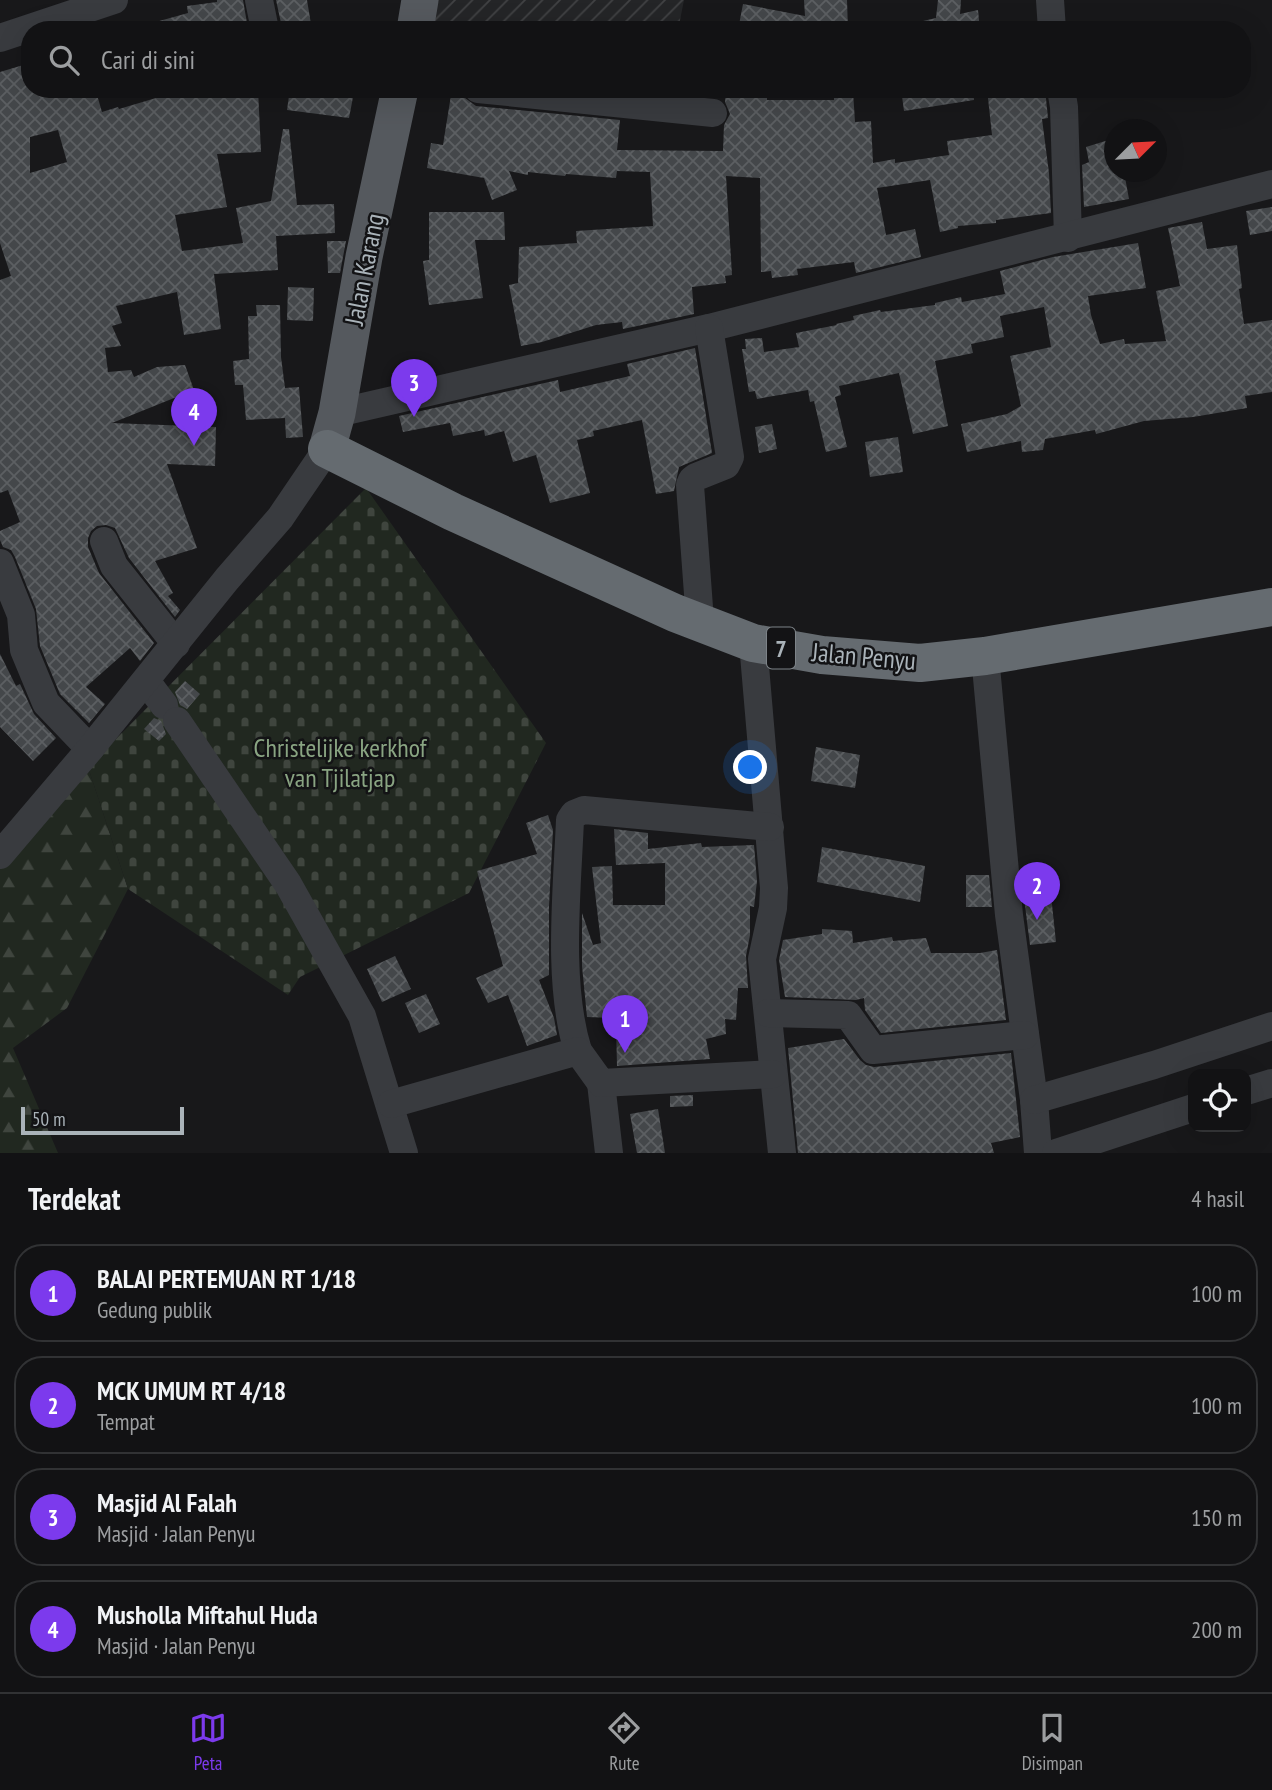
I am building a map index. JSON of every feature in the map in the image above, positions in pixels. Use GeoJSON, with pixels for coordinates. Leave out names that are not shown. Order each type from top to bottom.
{"type":"FeatureCollection","features":[{"type":"Feature","properties":{"kind":"highway","name":"Jalan Penyu"},"geometry":{"type":"LineString","coordinates":[[327,450],[453,512],[675,613],[753,643],[822,655],[920,663],[985,656],[1272,607]]}},
{"type":"Feature","properties":{"kind":"main road"},"geometry":{"type":"LineString","coordinates":[[416,21],[420,0]]}},
{"type":"Feature","properties":{"kind":"main road","name":"Jalan Karang"},"geometry":{"type":"LineString","coordinates":[[327,450],[337,413],[364,257],[398,98]]}},
{"type":"Feature","properties":{"kind":"street"},"geometry":{"type":"LineString","coordinates":[[37,21],[61,10],[114,0]]}},
{"type":"Feature","properties":{"kind":"street"},"geometry":{"type":"LineString","coordinates":[[259,0],[263,21]]}},
{"type":"Feature","properties":{"kind":"street"},"geometry":{"type":"LineString","coordinates":[[1050,0],[1051,21]]}},
{"type":"Feature","properties":{"kind":"street"},"geometry":{"type":"LineString","coordinates":[[0,38],[21,28]]}},
{"type":"Feature","properties":{"kind":"street"},"geometry":{"type":"LineString","coordinates":[[566,98],[713,113]]}},
{"type":"Feature","properties":{"kind":"street"},"geometry":{"type":"LineString","coordinates":[[1062,98],[1069,238]]}},
{"type":"Feature","properties":{"kind":"street"},"geometry":{"type":"LineString","coordinates":[[337,413],[709,328],[1272,184]]}},
{"type":"Feature","properties":{"kind":"street"},"geometry":{"type":"LineString","coordinates":[[699,621],[690,485],[696,477],[726,465],[730,457],[709,328]]}},
{"type":"Feature","properties":{"kind":"street"},"geometry":{"type":"LineString","coordinates":[[0,855],[146,681],[227,579],[280,519],[327,450]]}},
{"type":"Feature","properties":{"kind":"street"},"geometry":{"type":"LineString","coordinates":[[104,541],[114,566],[176,643]]}},
{"type":"Feature","properties":{"kind":"street"},"geometry":{"type":"LineString","coordinates":[[1,567],[21,615],[24,650],[46,703],[90,749]]}},
{"type":"Feature","properties":{"kind":"street"},"geometry":{"type":"LineString","coordinates":[[753,643],[770,827],[773,908],[762,959],[782,1153]]}},
{"type":"Feature","properties":{"kind":"street"},"geometry":{"type":"LineString","coordinates":[[985,656],[1009,915],[1034,1100],[1038,1153]]}},
{"type":"Feature","properties":{"kind":"street"},"geometry":{"type":"LineString","coordinates":[[146,681],[171,713],[288,884],[356,1004],[391,1104],[404,1153]]}},
{"type":"Feature","properties":{"kind":"street"},"geometry":{"type":"LineString","coordinates":[[609,1153],[601,1083],[578,1051],[571,1029],[566,949],[570,820],[574,814],[584,810],[770,827]]}},
{"type":"Feature","properties":{"kind":"street"},"geometry":{"type":"LineString","coordinates":[[768,1013],[848,1015],[873,1050],[1025,1035]]}},
{"type":"Feature","properties":{"kind":"street"},"geometry":{"type":"LineString","coordinates":[[1034,1100],[1154,1065],[1272,1026]]}},
{"type":"Feature","properties":{"kind":"street"},"geometry":{"type":"LineString","coordinates":[[391,1104],[578,1051]]}},
{"type":"Feature","properties":{"kind":"street"},"geometry":{"type":"LineString","coordinates":[[601,1083],[773,1074]]}},
{"type":"Feature","properties":{"kind":"street"},"geometry":{"type":"LineString","coordinates":[[1251,1089],[1272,1083]]}},
{"type":"Feature","properties":{"kind":"street"},"geometry":{"type":"LineString","coordinates":[[1056,1153],[1188,1110]]}},
{"type":"Feature","properties":{"kind":"shaded area"},"geometry":{"type":"Polygon","coordinates":[[[431,0],[684,0],[680,21],[427,21],[431,0]]]}},
{"type":"Feature","properties":{"kind":"green space","name":"Christelijke kerkhof van Tjilatjap"},"geometry":{"type":"Polygon","coordinates":[[[366,488],[546,743],[469,893],[300,977],[288,995],[128,889],[88,767],[366,488]]]}},
{"type":"Feature","properties":{"kind":"green space"},"geometry":{"type":"Polygon","coordinates":[[[88,767],[128,889],[67,1008],[13,1048],[58,1153],[0,1153],[0,869],[88,767]]]}},
{"type":"Feature","properties":{"kind":"building"},"geometry":{"type":"Polygon","coordinates":[[[243,0],[247,21],[159,21],[188,13],[187,6],[243,0]]]}},
{"type":"Feature","properties":{"kind":"building"},"geometry":{"type":"Polygon","coordinates":[[[276,0],[307,0],[310,21],[281,21],[276,0]]]}},
{"type":"Feature","properties":{"kind":"building"},"geometry":{"type":"Polygon","coordinates":[[[804,0],[847,0],[848,21],[740,21],[743,4],[805,16],[804,0]]]}},
{"type":"Feature","properties":{"kind":"building"},"geometry":{"type":"Polygon","coordinates":[[[938,0],[961,0],[960,14],[978,10],[979,21],[923,21],[936,18],[938,0]]]}},
{"type":"Feature","properties":{"kind":"building"},"geometry":{"type":"Polygon","coordinates":[[[21,66],[21,98],[98,98],[102,112],[156,98],[258,98],[261,152],[217,154],[227,207],[175,215],[182,251],[243,243],[236,208],[271,201],[283,129],[289,129],[297,205],[334,204],[335,233],[276,236],[278,270],[214,274],[221,329],[184,335],[177,292],[116,306],[122,323],[112,326],[121,346],[105,348],[108,372],[131,370],[134,377],[157,367],[185,365],[194,390],[112,423],[216,427],[215,466],[167,464],[197,548],[155,561],[173,593],[168,596],[180,610],[175,617],[129,558],[115,528],[97,526],[91,531],[88,547],[99,573],[154,643],[140,661],[130,648],[86,687],[105,704],[89,723],[60,694],[40,646],[36,609],[15,557],[11,550],[3,547],[0,540],[0,531],[20,522],[8,490],[0,493],[0,280],[11,276],[0,243],[0,72],[21,66]],[[58,130],[30,137],[30,173],[67,162],[58,130]]]}},
{"type":"Feature","properties":{"kind":"building"},"geometry":{"type":"Polygon","coordinates":[[[289,98],[353,98],[349,118],[287,110],[289,98]]]}},
{"type":"Feature","properties":{"kind":"building"},"geometry":{"type":"Polygon","coordinates":[[[451,98],[465,98],[476,106],[620,120],[617,150],[723,151],[724,125],[730,114],[725,98],[853,98],[855,122],[871,121],[873,163],[895,159],[895,163],[949,155],[947,141],[992,135],[988,98],[1046,98],[1048,118],[1042,119],[1051,213],[996,220],[996,223],[958,226],[940,232],[930,180],[877,188],[886,235],[915,229],[921,257],[856,273],[854,262],[797,269],[798,275],[772,278],[771,271],[761,272],[760,178],[726,176],[732,275],[725,276],[726,283],[692,287],[694,314],[623,329],[622,322],[596,325],[521,346],[509,285],[518,283],[519,247],[577,243],[576,231],[653,226],[650,172],[617,171],[616,178],[528,172],[528,175],[509,171],[517,190],[492,200],[484,178],[427,168],[431,143],[443,145],[451,98]]]}},
{"type":"Feature","properties":{"kind":"building"},"geometry":{"type":"Polygon","coordinates":[[[902,98],[974,98],[974,100],[904,111],[902,98]]]}},
{"type":"Feature","properties":{"kind":"building"},"geometry":{"type":"Polygon","coordinates":[[[1104,141],[1104,182],[1126,182],[1129,199],[1084,207],[1082,165],[1089,162],[1086,147],[1104,141]]]}},
{"type":"Feature","properties":{"kind":"building"},"geometry":{"type":"Polygon","coordinates":[[[1272,207],[1272,231],[1250,235],[1246,211],[1272,207]]]}},
{"type":"Feature","properties":{"kind":"building"},"geometry":{"type":"Polygon","coordinates":[[[429,212],[504,212],[505,240],[475,240],[483,298],[429,305],[423,261],[429,260],[429,212]]]}},
{"type":"Feature","properties":{"kind":"building"},"geometry":{"type":"Polygon","coordinates":[[[1202,222],[1207,249],[1237,245],[1244,324],[1272,320],[1272,392],[1245,396],[1247,408],[1193,417],[1144,421],[1096,434],[1095,430],[1045,439],[1043,450],[1022,452],[1021,441],[967,452],[961,424],[1007,414],[1021,406],[1010,356],[1051,347],[1044,307],[1000,316],[1004,337],[971,344],[973,353],[935,361],[948,426],[913,434],[899,373],[839,386],[841,395],[835,397],[847,447],[826,452],[814,401],[810,402],[808,390],[757,399],[755,391],[749,392],[742,349],[746,349],[745,339],[762,338],[764,352],[799,347],[796,333],[837,325],[854,320],[853,316],[880,310],[935,305],[961,297],[962,302],[1005,294],[1000,271],[1053,257],[1138,243],[1146,288],[1088,296],[1091,315],[1100,344],[1124,339],[1125,344],[1166,341],[1156,291],[1180,286],[1168,228],[1202,222]]]}},
{"type":"Feature","properties":{"kind":"building"},"geometry":{"type":"Polygon","coordinates":[[[327,241],[346,241],[340,273],[328,273],[327,241]]]}},
{"type":"Feature","properties":{"kind":"building"},"geometry":{"type":"Polygon","coordinates":[[[288,287],[314,288],[313,321],[287,320],[288,287]]]}},
{"type":"Feature","properties":{"kind":"building"},"geometry":{"type":"Polygon","coordinates":[[[256,305],[280,305],[281,357],[285,388],[299,387],[303,437],[286,438],[285,418],[246,420],[243,385],[235,385],[233,361],[249,359],[248,316],[257,316],[256,305]]]}},
{"type":"Feature","properties":{"kind":"building"},"geometry":{"type":"Polygon","coordinates":[[[695,348],[712,453],[679,467],[674,491],[656,494],[642,420],[593,431],[594,436],[577,440],[590,493],[550,503],[536,455],[513,462],[504,431],[485,436],[484,430],[453,436],[450,423],[403,432],[399,416],[558,380],[560,392],[630,376],[627,364],[695,348]]]}},
{"type":"Feature","properties":{"kind":"building"},"geometry":{"type":"Polygon","coordinates":[[[772,424],[777,449],[759,453],[755,427],[772,424]]]}},
{"type":"Feature","properties":{"kind":"building"},"geometry":{"type":"Polygon","coordinates":[[[898,437],[903,472],[870,477],[865,442],[898,437]]]}},
{"type":"Feature","properties":{"kind":"building"},"geometry":{"type":"Polygon","coordinates":[[[0,654],[16,686],[20,684],[34,714],[56,738],[33,761],[0,727],[0,654]]]}},
{"type":"Feature","properties":{"kind":"building"},"geometry":{"type":"Polygon","coordinates":[[[185,681],[200,694],[187,709],[180,705],[175,692],[185,681]]]}},
{"type":"Feature","properties":{"kind":"building"},"geometry":{"type":"Polygon","coordinates":[[[154,718],[161,721],[166,734],[159,741],[144,729],[154,718]]]}},
{"type":"Feature","properties":{"kind":"building"},"geometry":{"type":"Polygon","coordinates":[[[816,747],[860,755],[855,788],[811,781],[816,747]]]}},
{"type":"Feature","properties":{"kind":"building"},"geometry":{"type":"Polygon","coordinates":[[[548,815],[553,830],[549,975],[539,980],[554,1018],[557,1035],[527,1046],[508,995],[488,1003],[476,978],[503,966],[477,871],[537,854],[526,823],[548,815]]]}},
{"type":"Feature","properties":{"kind":"building"},"geometry":{"type":"Polygon","coordinates":[[[614,829],[648,833],[648,849],[701,843],[702,847],[754,845],[757,881],[754,907],[750,906],[750,935],[746,956],[748,988],[738,988],[736,1020],[725,1019],[726,1034],[706,1039],[710,1059],[617,1066],[616,1026],[613,1018],[587,1017],[582,966],[582,913],[593,945],[601,943],[592,867],[612,866],[613,905],[665,905],[665,863],[616,865],[614,829]]]}},
{"type":"Feature","properties":{"kind":"building"},"geometry":{"type":"Polygon","coordinates":[[[822,847],[925,866],[920,902],[817,882],[822,847]]]}},
{"type":"Feature","properties":{"kind":"building"},"geometry":{"type":"Polygon","coordinates":[[[966,875],[989,875],[992,907],[966,907],[966,875]]]}},
{"type":"Feature","properties":{"kind":"building"},"geometry":{"type":"Polygon","coordinates":[[[1051,895],[1056,942],[1030,945],[1024,898],[1051,895]]]}},
{"type":"Feature","properties":{"kind":"building"},"geometry":{"type":"Polygon","coordinates":[[[822,929],[852,931],[853,943],[892,937],[893,941],[926,938],[931,953],[980,953],[997,950],[1006,1020],[881,1033],[865,1010],[864,998],[856,1000],[785,997],[779,960],[783,940],[822,934],[822,929]]]}},
{"type":"Feature","properties":{"kind":"building"},"geometry":{"type":"Polygon","coordinates":[[[395,956],[411,989],[382,1002],[367,969],[395,956]]]}},
{"type":"Feature","properties":{"kind":"building"},"geometry":{"type":"Polygon","coordinates":[[[426,994],[440,1024],[419,1033],[405,1003],[426,994]]]}},
{"type":"Feature","properties":{"kind":"building"},"geometry":{"type":"Polygon","coordinates":[[[844,1039],[860,1060],[874,1067],[1011,1053],[1020,1137],[991,1143],[994,1153],[798,1153],[788,1048],[844,1039]]]}},
{"type":"Feature","properties":{"kind":"building"},"geometry":{"type":"Polygon","coordinates":[[[693,1095],[693,1106],[670,1107],[670,1096],[693,1095]]]}},
{"type":"Feature","properties":{"kind":"building"},"geometry":{"type":"Polygon","coordinates":[[[658,1109],[665,1153],[637,1153],[630,1114],[658,1109]]]}},
{"type":"Feature","properties":{"kind":"place","name":"Masjid Al Falah"},"geometry":{"type":"Point","coordinates":[414,417]}},
{"type":"Feature","properties":{"kind":"place","name":"Musholla Miftahul Huda"},"geometry":{"type":"Point","coordinates":[194,446]}},
{"type":"Feature","properties":{"kind":"place","name":"MCK UMUM RT 4/18"},"geometry":{"type":"Point","coordinates":[1037,920]}},
{"type":"Feature","properties":{"kind":"place","name":"BALAI PERTEMUAN RT 1/18"},"geometry":{"type":"Point","coordinates":[625,1053]}}]}
